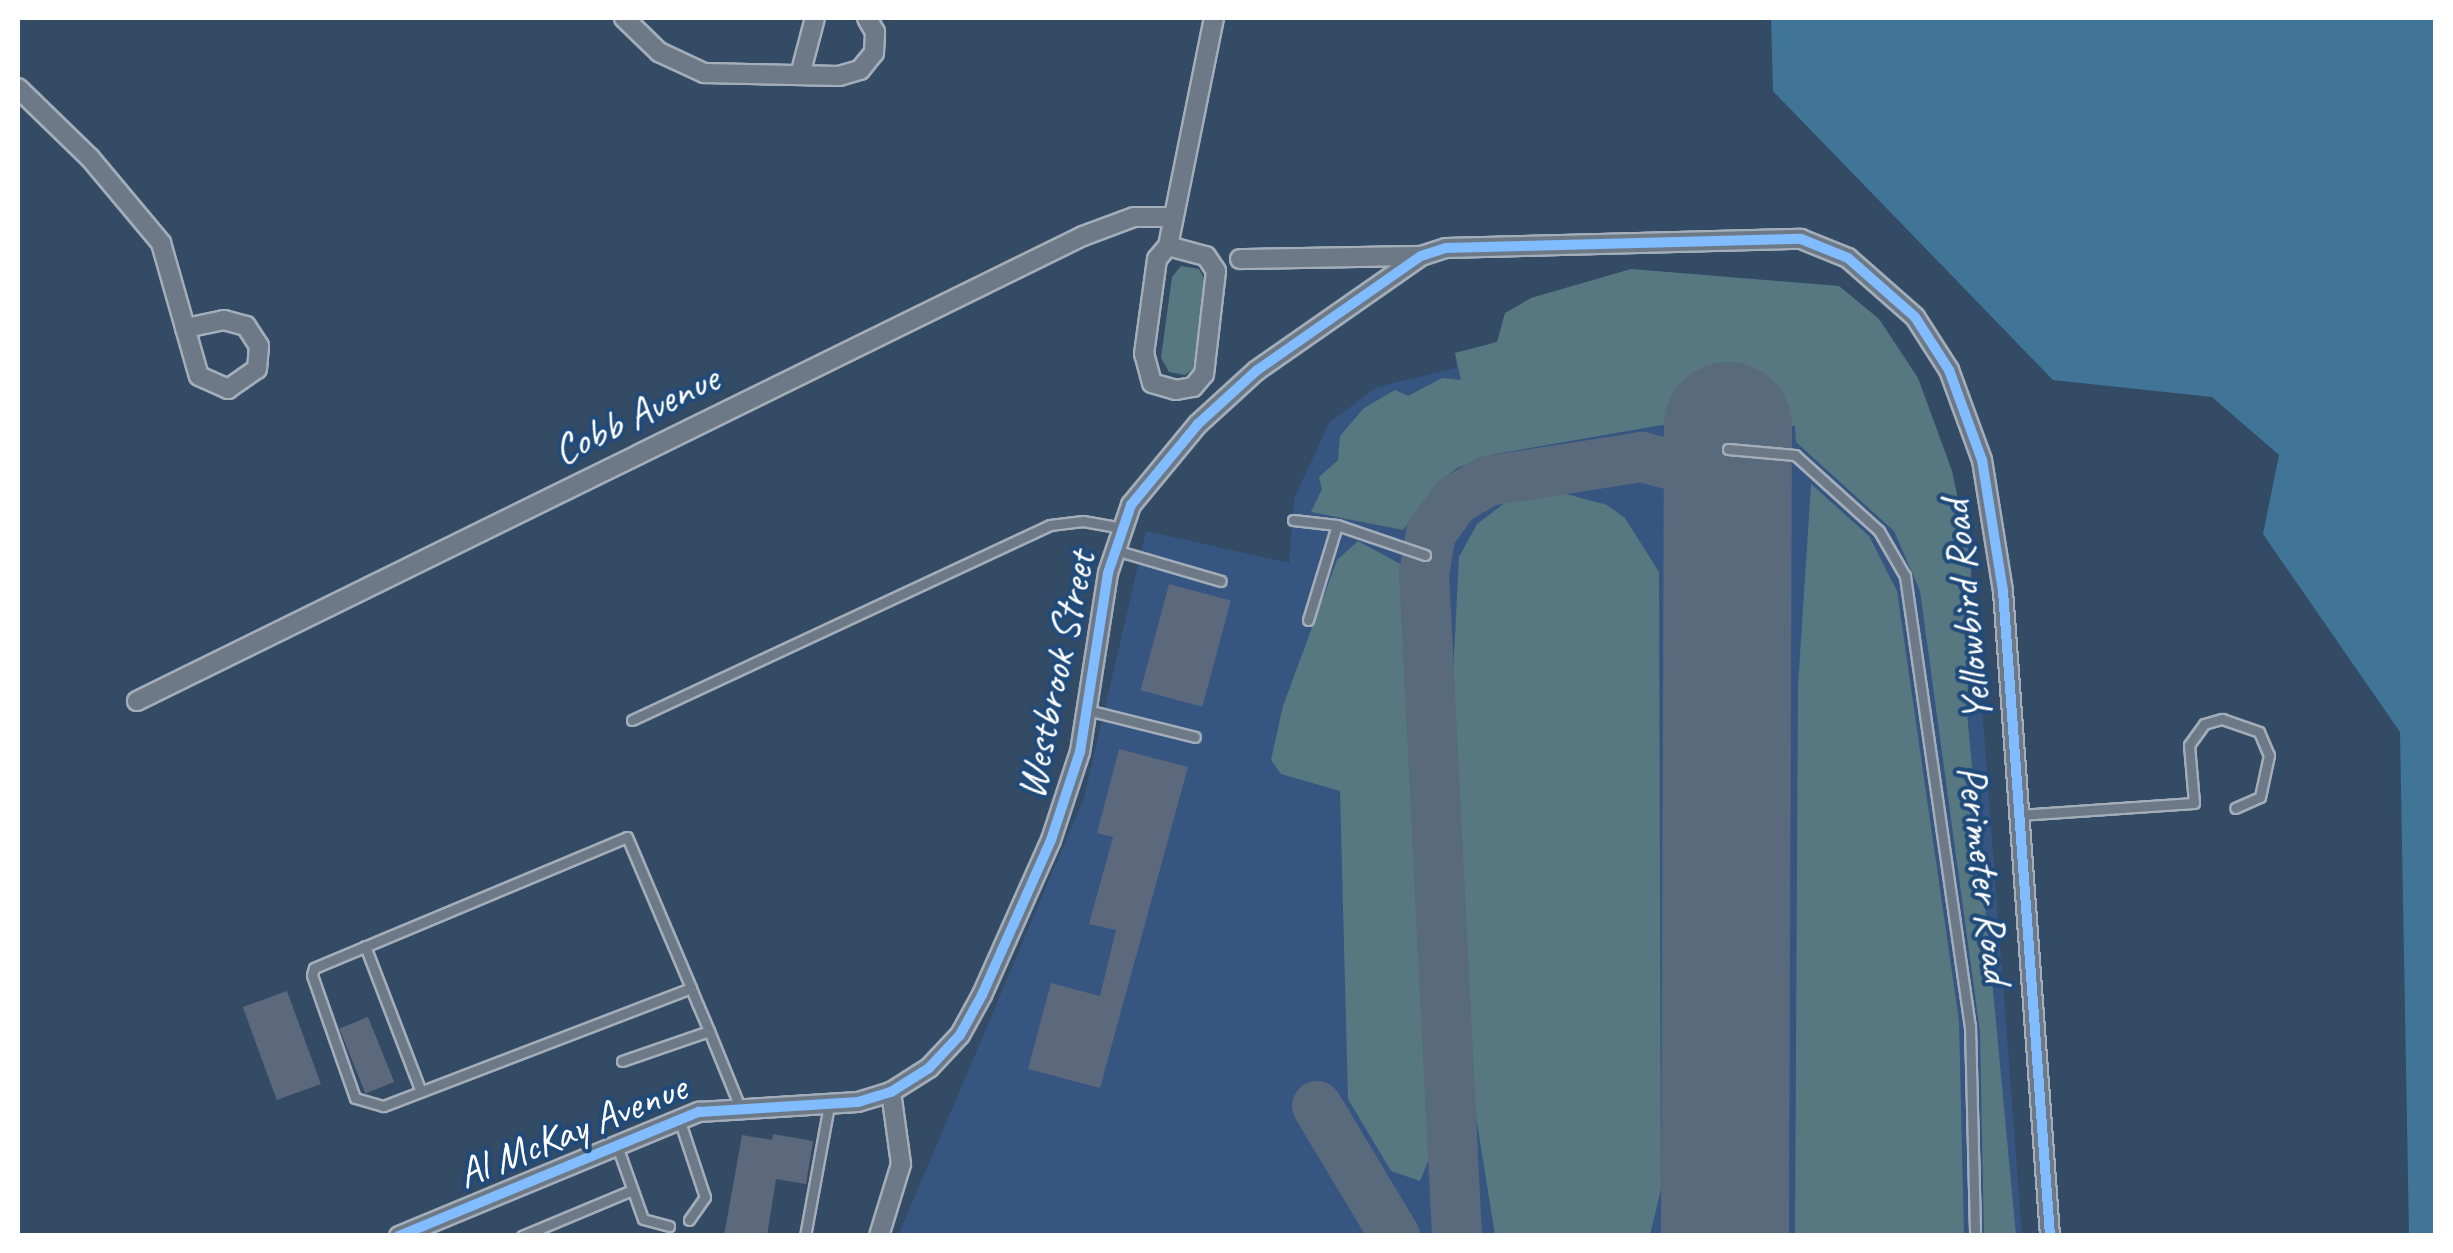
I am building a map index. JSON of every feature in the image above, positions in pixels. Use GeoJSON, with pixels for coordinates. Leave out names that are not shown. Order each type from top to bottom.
{"type":"FeatureCollection","features":[{"type":"Feature","properties":{"kind":"street"},"geometry":{"type":"LineString","coordinates":[[624,18],[659,52],[688,68],[800,75],[860,70],[876,43],[867,18]]}},
{"type":"Feature","properties":{"kind":"street"},"geometry":{"type":"LineString","coordinates":[[800,75],[815,18]]}},
{"type":"Feature","properties":{"kind":"street"},"geometry":{"type":"LineString","coordinates":[[1193,387],[1162,389],[1144,368],[1157,259],[1168,246],[1214,18]]}},
{"type":"Feature","properties":{"kind":"street"},"geometry":{"type":"LineString","coordinates":[[18,88],[144,218],[174,275],[185,328],[193,366],[206,383],[240,386],[257,369],[259,346],[246,326],[224,320],[185,328]]}},
{"type":"Feature","properties":{"kind":"street","name":"Cobb Avenue"},"geometry":{"type":"LineString","coordinates":[[136,701],[1084,236],[1134,217],[1174,216]]}},
{"type":"Feature","properties":{"kind":"street","name":"Yellowbird Road"},"geometry":{"type":"LineString","coordinates":[[1240,259],[1421,256],[1446,248],[1540,243],[1801,239],[1848,258],[1883,283],[1950,370],[1982,460],[2003,592],[2050,1236]]}},
{"type":"Feature","properties":{"kind":"street"},"geometry":{"type":"LineString","coordinates":[[1168,246],[1206,256],[1216,271],[1210,356],[1193,387],[1202,420]]}},
{"type":"Feature","properties":{"kind":"street","name":"Yellowbird Road"},"geometry":{"type":"LineString","coordinates":[[1202,420],[1256,370],[1421,256]]}},
{"type":"Feature","properties":{"kind":"street","name":"Westbrook Street"},"geometry":{"type":"LineString","coordinates":[[891,1092],[929,1068],[960,1034],[982,995],[1051,840],[1088,710],[1122,528],[1146,480],[1202,420]]}},
{"type":"Feature","properties":{"kind":"street"},"geometry":{"type":"LineString","coordinates":[[879,1236],[901,1164],[891,1092]]}},
{"type":"Feature","properties":{"kind":"street","name":"Al McKay Avenue"},"geometry":{"type":"LineString","coordinates":[[399,1236],[680,1119],[738,1105],[830,1103],[891,1092]]}},
{"type":"Feature","properties":{"kind":"lane","name":"Perimeter Road"},"geometry":{"type":"LineString","coordinates":[[1728,449],[1795,455],[1879,531],[1905,576],[1970,1026],[1975,1236]]}},
{"type":"Feature","properties":{"kind":"lane"},"geometry":{"type":"LineString","coordinates":[[1293,520],[1337,525],[1425,555]]}},
{"type":"Feature","properties":{"kind":"lane"},"geometry":{"type":"LineString","coordinates":[[632,720],[1050,524],[1083,521],[1122,528]]}},
{"type":"Feature","properties":{"kind":"lane"},"geometry":{"type":"LineString","coordinates":[[1308,620],[1337,525]]}},
{"type":"Feature","properties":{"kind":"lane"},"geometry":{"type":"LineString","coordinates":[[1115,550],[1221,581]]}},
{"type":"Feature","properties":{"kind":"lane"},"geometry":{"type":"LineString","coordinates":[[1088,710],[1195,737]]}},
{"type":"Feature","properties":{"kind":"lane"},"geometry":{"type":"LineString","coordinates":[[2018,815],[2194,803],[2189,745],[2204,724],[2222,719],[2259,732],[2269,756],[2260,797],[2235,808]]}},
{"type":"Feature","properties":{"kind":"lane"},"geometry":{"type":"LineString","coordinates":[[691,988],[383,1106],[356,1098],[312,975],[365,946],[628,837],[691,988],[738,1105]]}},
{"type":"Feature","properties":{"kind":"lane"},"geometry":{"type":"LineString","coordinates":[[365,946],[421,1092]]}},
{"type":"Feature","properties":{"kind":"lane"},"geometry":{"type":"LineString","coordinates":[[622,1061],[708,1031]]}},
{"type":"Feature","properties":{"kind":"lane"},"geometry":{"type":"LineString","coordinates":[[805,1236],[830,1103]]}},
{"type":"Feature","properties":{"kind":"lane"},"geometry":{"type":"LineString","coordinates":[[680,1119],[705,1197],[689,1220]]}},
{"type":"Feature","properties":{"kind":"lane"},"geometry":{"type":"LineString","coordinates":[[616,1144],[643,1219],[669,1226]]}},
{"type":"Feature","properties":{"kind":"lane"},"geometry":{"type":"LineString","coordinates":[[522,1236],[632,1190]]}},
{"type":"Feature","properties":{"kind":"shaded area"},"geometry":{"type":"Polygon","coordinates":[[[1771,18],[2435,18],[2435,1235],[2409,1235],[2400,732],[2263,534],[2279,455],[2212,397],[2053,380],[1773,91],[1771,18]]]}},
{"type":"Feature","properties":{"kind":"shaded area"},"geometry":{"type":"Polygon","coordinates":[[[1631,269],[1839,286],[1879,319],[1918,378],[1952,471],[1971,561],[2022,1235],[898,1236],[1084,798],[1146,531],[1289,563],[1294,499],[1329,423],[1377,387],[1456,368],[1455,353],[1497,342],[1505,313],[1532,298],[1631,269]]]}},
{"type":"Feature","properties":{"kind":"green space"},"geometry":{"type":"Polygon","coordinates":[[[1181,266],[1199,269],[1205,280],[1193,369],[1185,375],[1169,372],[1161,358],[1172,277],[1181,266]]]}},
{"type":"Feature","properties":{"kind":"green space"},"geometry":{"type":"Polygon","coordinates":[[[1631,269],[1839,286],[1879,319],[1918,378],[1952,471],[1971,562],[1967,713],[2016,1235],[1984,1235],[1980,1032],[1920,591],[1894,531],[1796,442],[1795,426],[1662,425],[1496,454],[1457,468],[1438,483],[1403,530],[1311,512],[1322,489],[1319,477],[1338,460],[1340,436],[1364,408],[1395,390],[1408,396],[1442,378],[1461,380],[1455,353],[1497,342],[1505,313],[1531,298],[1631,269]]]}},
{"type":"Feature","properties":{"kind":"green space"},"geometry":{"type":"Polygon","coordinates":[[[1811,484],[1869,536],[1897,591],[1959,1021],[1964,1235],[1795,1235],[1798,686],[1811,484]]]}},
{"type":"Feature","properties":{"kind":"green space"},"geometry":{"type":"Polygon","coordinates":[[[1555,491],[1607,505],[1625,518],[1659,572],[1661,1189],[1650,1235],[1495,1235],[1471,1085],[1452,695],[1459,557],[1477,524],[1506,502],[1555,491]]]}},
{"type":"Feature","properties":{"kind":"green space"},"geometry":{"type":"Polygon","coordinates":[[[1358,541],[1402,565],[1432,1151],[1420,1181],[1391,1171],[1348,1099],[1340,791],[1281,774],[1271,760],[1283,706],[1337,560],[1358,541]]]}},
{"type":"Feature","properties":{"kind":"building"},"geometry":{"type":"Polygon","coordinates":[[[1169,584],[1231,601],[1202,707],[1141,690],[1169,584]]]}},
{"type":"Feature","properties":{"kind":"building"},"geometry":{"type":"Polygon","coordinates":[[[1119,749],[1188,767],[1100,1088],[1028,1069],[1051,983],[1100,996],[1116,930],[1089,924],[1113,837],[1097,833],[1119,749]]]}},
{"type":"Feature","properties":{"kind":"building"},"geometry":{"type":"Polygon","coordinates":[[[287,991],[321,1084],[277,1100],[243,1007],[287,991]]]}},
{"type":"Feature","properties":{"kind":"building"},"geometry":{"type":"Polygon","coordinates":[[[368,1017],[394,1082],[365,1094],[339,1029],[368,1017]]]}},
{"type":"Feature","properties":{"kind":"building"},"geometry":{"type":"Polygon","coordinates":[[[773,1134],[813,1141],[806,1184],[776,1179],[767,1236],[724,1236],[742,1135],[772,1140],[773,1134]]]}},
{"type":"Feature","properties":{"kind":"taxiway"},"geometry":{"type":"LineString","coordinates":[[1457,1236],[1424,574],[1431,533],[1455,500],[1488,481],[1642,457],[1676,466],[1705,489],[1720,517],[1727,554]]}},
{"type":"Feature","properties":{"kind":"taxiway"},"geometry":{"type":"LineString","coordinates":[[1317,1106],[1395,1236]]}},
{"type":"Feature","properties":{"kind":"taxiway"},"geometry":{"type":"LineString","coordinates":[[1716,1236],[1725,1203]]}},
{"type":"Feature","properties":{"kind":"runway"},"geometry":{"type":"LineString","coordinates":[[1725,1236],[1728,426]]}},
{"type":"Feature","properties":{"kind":"cycle path"},"geometry":{"type":"LineString","coordinates":[[399,1236],[699,1112],[858,1102],[891,1092],[929,1068],[960,1035],[982,995],[1051,840],[1080,752],[1108,573],[1131,505],[1198,424],[1256,371],[1421,256],[1446,248],[1801,239],[1848,258],[1915,317],[1949,370],[1982,460],[2003,591],[2050,1236]]}}]}
